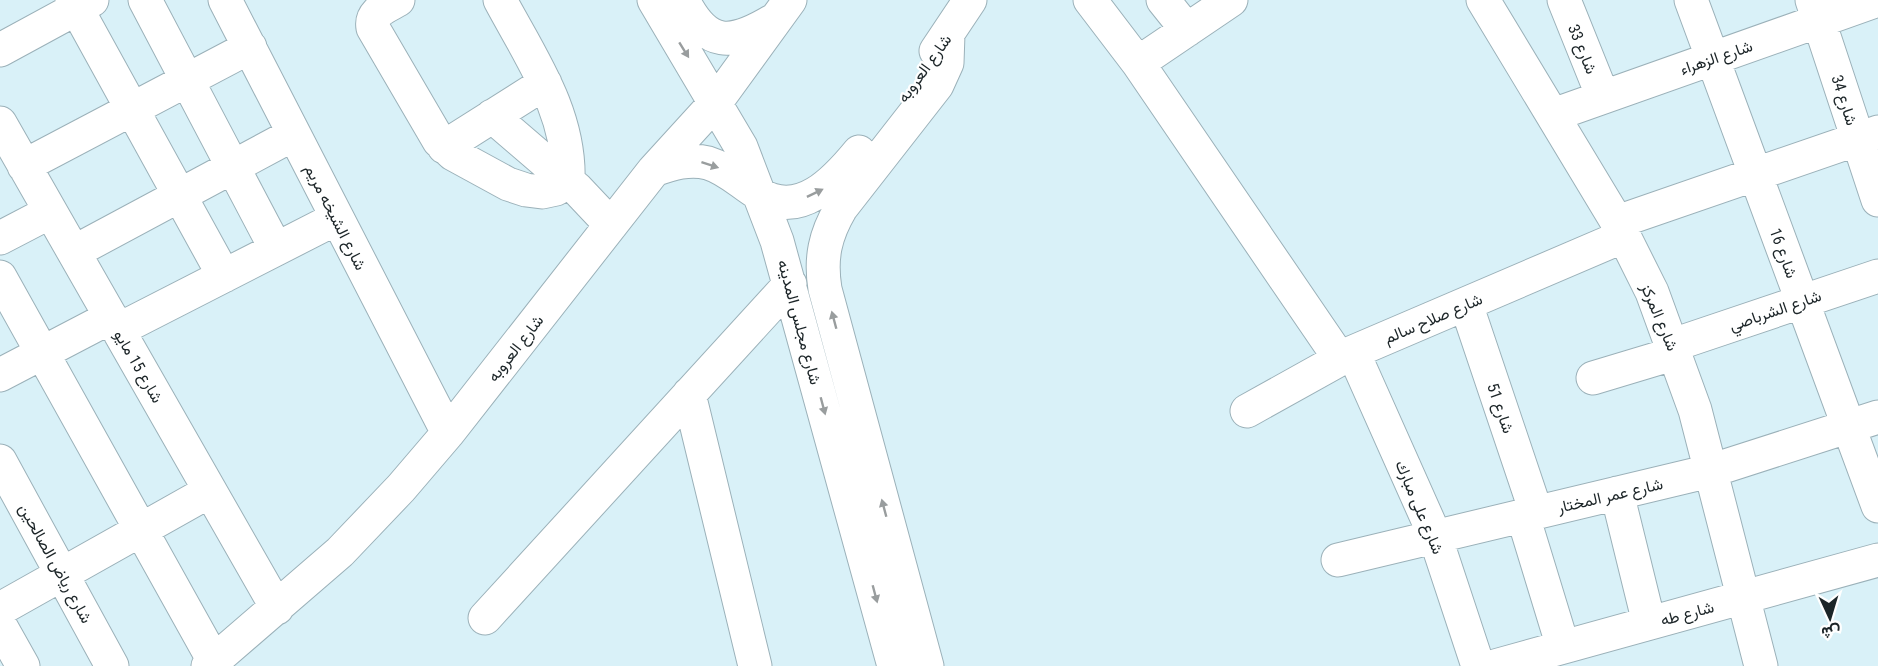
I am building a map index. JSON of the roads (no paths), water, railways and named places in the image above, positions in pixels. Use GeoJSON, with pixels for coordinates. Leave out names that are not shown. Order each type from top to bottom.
{"type":"FeatureCollection","features":[{"type":"Feature","properties":{"kind":"street"},"geometry":{"type":"LineString","coordinates":[[145,0],[276,249]]}},
{"type":"Feature","properties":{"kind":"street","name":"شارع الشيخه مريم"},"geometry":{"type":"LineString","coordinates":[[225,0],[448,434]]}},
{"type":"Feature","properties":{"kind":"street"},"geometry":{"type":"LineString","coordinates":[[398,0],[377,12],[372,22],[373,28],[444,147],[508,184],[526,190],[549,190],[568,182]]}},
{"type":"Feature","properties":{"kind":"street"},"geometry":{"type":"LineString","coordinates":[[500,0],[545,83],[561,119],[569,166],[568,182]]}},
{"type":"Feature","properties":{"kind":"street","name":"شارع مجلس المدينه"},"geometry":{"type":"LineString","coordinates":[[654,0],[741,147],[760,195],[790,284],[894,666]]}},
{"type":"Feature","properties":{"kind":"street"},"geometry":{"type":"LineString","coordinates":[[683,0],[701,30],[717,37],[735,38],[752,33],[784,9]]}},
{"type":"Feature","properties":{"kind":"street","name":"شارع العروبه"},"geometry":{"type":"LineString","coordinates":[[760,195],[772,201],[795,201],[816,195],[835,182],[891,113],[970,0]]}},
{"type":"Feature","properties":{"kind":"street","name":"شارع على مبارك"},"geometry":{"type":"LineString","coordinates":[[1090,0],[1138,63],[1347,356],[1435,536],[1478,666]]}},
{"type":"Feature","properties":{"kind":"street"},"geometry":{"type":"LineString","coordinates":[[1163,0],[1187,30]]}},
{"type":"Feature","properties":{"kind":"street"},"geometry":{"type":"LineString","coordinates":[[1138,63],[1231,0]]}},
{"type":"Feature","properties":{"kind":"street","name":"شارع المركز"},"geometry":{"type":"LineString","coordinates":[[1483,0],[1620,229],[1652,292],[1674,349],[1710,471],[1761,666]]}},
{"type":"Feature","properties":{"kind":"street","name":"شارع 33"},"geometry":{"type":"LineString","coordinates":[[1564,0],[1603,97]]}},
{"type":"Feature","properties":{"kind":"street","name":"شارع 16"},"geometry":{"type":"LineString","coordinates":[[1691,0],[1802,301],[1863,422],[1878,506]]}},
{"type":"Feature","properties":{"kind":"street","name":"شارع الزهراء"},"geometry":{"type":"LineString","coordinates":[[1553,115],[1712,58],[1816,10],[1878,0]]}},
{"type":"Feature","properties":{"kind":"street"},"geometry":{"type":"LineString","coordinates":[[0,50],[80,3],[132,109],[224,276]]}},
{"type":"Feature","properties":{"kind":"street","name":"شارع العروبه"},"geometry":{"type":"LineString","coordinates":[[211,663],[340,552],[401,488],[448,434],[654,170],[716,102],[784,9]]}},
{"type":"Feature","properties":{"kind":"street","name":"شارع 34"},"geometry":{"type":"LineString","coordinates":[[1816,10],[1868,135],[1878,200]]}},
{"type":"Feature","properties":{"kind":"street","name":"شارع مجلس المدينه"},"geometry":{"type":"LineString","coordinates":[[927,666],[825,289],[822,268],[824,247],[830,226],[841,208],[937,85],[947,63],[948,34]]}},
{"type":"Feature","properties":{"kind":"street"},"geometry":{"type":"LineString","coordinates":[[14,163],[132,109],[249,47]]}},
{"type":"Feature","properties":{"kind":"street"},"geometry":{"type":"LineString","coordinates":[[444,147],[545,83]]}},
{"type":"Feature","properties":{"kind":"street"},"geometry":{"type":"LineString","coordinates":[[492,116],[568,182],[611,225]]}},
{"type":"Feature","properties":{"kind":"street","name":"شارع 15 مايو"},"geometry":{"type":"LineString","coordinates":[[0,123],[14,163],[50,212],[74,252],[277,608]]}},
{"type":"Feature","properties":{"kind":"street"},"geometry":{"type":"LineString","coordinates":[[74,252],[294,134]]}},
{"type":"Feature","properties":{"kind":"street","name":"شارع صلاح سالم"},"geometry":{"type":"LineString","coordinates":[[1247,411],[1347,356],[1466,304],[1620,229],[1755,174],[1868,135]]}},
{"type":"Feature","properties":{"kind":"street"},"geometry":{"type":"LineString","coordinates":[[654,170],[680,161],[707,163],[732,175],[760,195]]}},
{"type":"Feature","properties":{"kind":"street"},"geometry":{"type":"LineString","coordinates":[[0,238],[50,212]]}},
{"type":"Feature","properties":{"kind":"street"},"geometry":{"type":"LineString","coordinates":[[0,375],[42,353],[224,276],[337,218]]}},
{"type":"Feature","properties":{"kind":"street","name":"شارع الشرباصي"},"geometry":{"type":"LineString","coordinates":[[1593,378],[1802,301],[1878,276]]}},
{"type":"Feature","properties":{"kind":"street"},"geometry":{"type":"LineString","coordinates":[[0,277],[141,530],[211,663]]}},
{"type":"Feature","properties":{"kind":"street"},"geometry":{"type":"LineString","coordinates":[[485,618],[790,284]]}},
{"type":"Feature","properties":{"kind":"street","name":"شارع 51"},"geometry":{"type":"LineString","coordinates":[[1466,304],[1529,514],[1563,647]]}},
{"type":"Feature","properties":{"kind":"street"},"geometry":{"type":"LineString","coordinates":[[689,394],[755,666]]}},
{"type":"Feature","properties":{"kind":"street","name":"شارع عمر المختار"},"geometry":{"type":"LineString","coordinates":[[1338,560],[1710,471],[1863,422]]}},
{"type":"Feature","properties":{"kind":"street","name":"شارع رياض الصالحين"},"geometry":{"type":"LineString","coordinates":[[0,461],[112,666]]}},
{"type":"Feature","properties":{"kind":"street"},"geometry":{"type":"LineString","coordinates":[[0,609],[210,491]]}},
{"type":"Feature","properties":{"kind":"street"},"geometry":{"type":"LineString","coordinates":[[1617,493],[1649,623]]}},
{"type":"Feature","properties":{"kind":"street","name":"شارع طه"},"geometry":{"type":"LineString","coordinates":[[1495,666],[1878,560]]}},
{"type":"Feature","properties":{"kind":"street"},"geometry":{"type":"LineString","coordinates":[[0,625],[22,666]]}}]}
